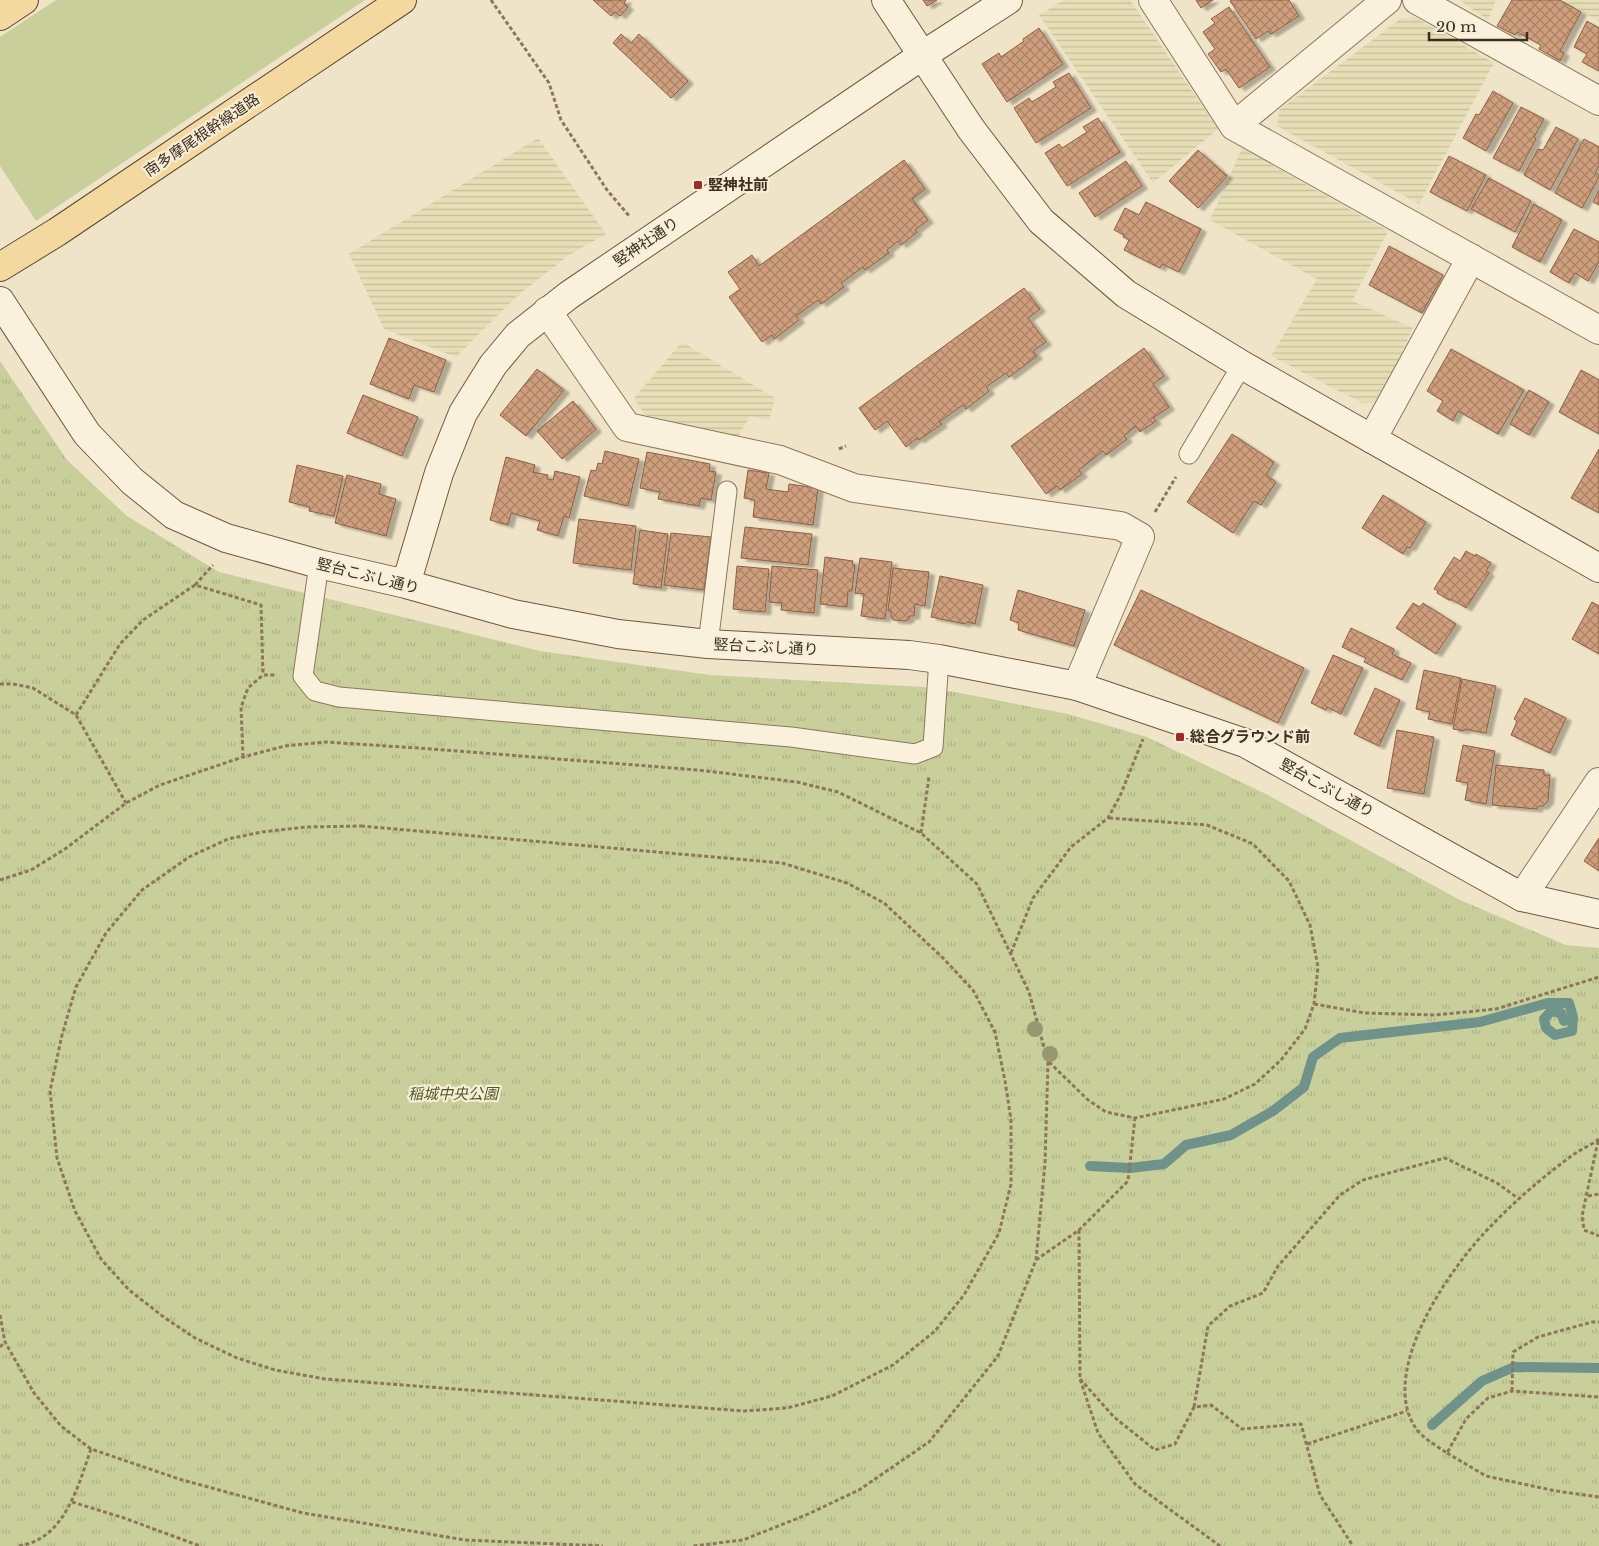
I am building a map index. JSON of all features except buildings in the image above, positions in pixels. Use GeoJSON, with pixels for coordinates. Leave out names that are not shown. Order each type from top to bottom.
{"type":"FeatureCollection","features":[{"type":"Feature","properties":{"kind":"main road"},"geometry":{"type":"LineString","coordinates":[[0,16],[24,0]]}},
{"type":"Feature","properties":{"kind":"main road","name":"南多摩尾根幹線道路"},"geometry":{"type":"LineString","coordinates":[[0,267],[57,232],[402,0]]}},
{"type":"Feature","properties":{"kind":"street"},"geometry":{"type":"LineString","coordinates":[[886,0],[970,129],[1041,221],[1126,294],[1242,365],[1599,568]]}},
{"type":"Feature","properties":{"kind":"street","name":"竪神社通り"},"geometry":{"type":"LineString","coordinates":[[406,584],[439,473],[463,413],[492,365],[518,335],[547,311],[923,55],[1008,0]]}},
{"type":"Feature","properties":{"kind":"street"},"geometry":{"type":"LineString","coordinates":[[1153,0],[1234,126],[1599,330]]}},
{"type":"Feature","properties":{"kind":"street"},"geometry":{"type":"LineString","coordinates":[[1234,126],[1387,0]]}},
{"type":"Feature","properties":{"kind":"street"},"geometry":{"type":"LineString","coordinates":[[1417,0],[1599,101]]}},
{"type":"Feature","properties":{"kind":"street"},"geometry":{"type":"LineString","coordinates":[[1372,439],[1471,258]]}},
{"type":"Feature","properties":{"kind":"street","name":"竪台こぶし通り"},"geometry":{"type":"LineString","coordinates":[[0,301],[88,434],[132,481],[174,515],[226,538],[319,564],[406,584],[513,614],[618,634],[708,644],[909,655],[939,659],[1077,686],[1244,743],[1522,897],[1599,914]]}},
{"type":"Feature","properties":{"kind":"street"},"geometry":{"type":"LineString","coordinates":[[547,311],[627,427],[780,460],[854,488],[1121,526],[1140,537],[1077,686]]}},
{"type":"Feature","properties":{"kind":"street"},"geometry":{"type":"LineString","coordinates":[[1522,897],[1599,782]]}},
{"type":"Feature","properties":{"kind":"lane"},"geometry":{"type":"LineString","coordinates":[[1189,454],[1242,365]]}},
{"type":"Feature","properties":{"kind":"lane"},"geometry":{"type":"LineString","coordinates":[[708,644],[727,491]]}},
{"type":"Feature","properties":{"kind":"lane"},"geometry":{"type":"LineString","coordinates":[[319,564],[303,676],[315,692],[339,697],[791,737],[915,754],[933,747],[939,659]]}},
{"type":"Feature","properties":{"kind":"path"},"geometry":{"type":"LineString","coordinates":[[491,0],[549,83],[561,120],[571,136],[607,190],[633,221]]}},
{"type":"Feature","properties":{"kind":"path"},"geometry":{"type":"LineString","coordinates":[[1140,537],[1189,454]]}},
{"type":"Feature","properties":{"kind":"path"},"geometry":{"type":"LineString","coordinates":[[76,715],[120,644],[143,620],[195,585],[218,559]]}},
{"type":"Feature","properties":{"kind":"path"},"geometry":{"type":"LineString","coordinates":[[195,585],[261,605],[263,675],[248,688],[240,706],[243,757]]}},
{"type":"Feature","properties":{"kind":"path"},"geometry":{"type":"LineString","coordinates":[[0,684],[13,684],[33,688],[76,715],[126,803]]}},
{"type":"Feature","properties":{"kind":"path"},"geometry":{"type":"LineString","coordinates":[[1011,953],[1033,898],[1071,847],[1108,818],[1120,796],[1146,732]]}},
{"type":"Feature","properties":{"kind":"path"},"geometry":{"type":"LineString","coordinates":[[0,880],[31,870],[66,849],[126,803],[160,785],[243,757],[285,746],[326,742],[698,770],[797,782],[838,792],[921,833],[977,884],[1029,992],[1048,1062],[1045,1163],[1036,1260],[998,1356],[929,1442],[859,1490],[806,1515],[743,1540],[693,1546]]}},
{"type":"Feature","properties":{"kind":"path"},"geometry":{"type":"LineString","coordinates":[[921,833],[933,747]]}},
{"type":"Feature","properties":{"kind":"path"},"geometry":{"type":"LineString","coordinates":[[1048,1062],[1088,1100],[1106,1112],[1135,1118],[1224,1099],[1255,1084],[1282,1060],[1305,1029],[1314,1004],[1318,967],[1310,925],[1289,881],[1253,844],[1207,825],[1108,818]]}},
{"type":"Feature","properties":{"kind":"path"},"geometry":{"type":"LineString","coordinates":[[362,826],[782,863],[847,883],[884,903],[942,957],[973,990],[995,1032],[1012,1120],[1012,1184],[999,1233],[964,1295],[935,1331],[893,1365],[832,1396],[787,1408],[744,1411],[325,1379],[275,1370],[238,1358],[195,1338],[129,1290],[101,1259],[75,1211],[57,1158],[50,1091],[62,1035],[76,987],[106,933],[142,890],[189,857],[228,838],[306,827],[362,826]]}},
{"type":"Feature","properties":{"kind":"path"},"geometry":{"type":"LineString","coordinates":[[1314,1004],[1365,1013],[1435,1015],[1496,1009],[1599,977]]}},
{"type":"Feature","properties":{"kind":"path"},"geometry":{"type":"LineString","coordinates":[[1036,1260],[1079,1230],[1128,1181],[1135,1118]]}},
{"type":"Feature","properties":{"kind":"path"},"geometry":{"type":"LineString","coordinates":[[1599,1140],[1582,1216],[1584,1230],[1599,1236]]}},
{"type":"Feature","properties":{"kind":"path"},"geometry":{"type":"LineString","coordinates":[[1599,1140],[1571,1156],[1492,1224],[1470,1248],[1442,1288],[1419,1331],[1409,1356],[1405,1384],[1407,1411],[1416,1428],[1429,1441],[1486,1476],[1556,1491],[1599,1497]]}},
{"type":"Feature","properties":{"kind":"path"},"geometry":{"type":"LineString","coordinates":[[1080,1379],[1114,1417],[1155,1450],[1176,1444],[1194,1407],[1208,1326],[1230,1306],[1263,1293],[1278,1266],[1340,1195],[1363,1180],[1445,1158],[1496,1183],[1519,1200]]}},
{"type":"Feature","properties":{"kind":"path"},"geometry":{"type":"LineString","coordinates":[[1588,1196],[1599,1194]]}},
{"type":"Feature","properties":{"kind":"path"},"geometry":{"type":"LineString","coordinates":[[1079,1230],[1080,1379],[1098,1433],[1135,1484],[1220,1546]]}},
{"type":"Feature","properties":{"kind":"path"},"geometry":{"type":"LineString","coordinates":[[0,1315],[5,1342],[40,1400],[61,1426],[91,1449],[179,1479],[303,1513],[465,1540],[603,1546]]}},
{"type":"Feature","properties":{"kind":"path"},"geometry":{"type":"LineString","coordinates":[[1512,1391],[1513,1352],[1538,1337],[1592,1322],[1599,1322]]}},
{"type":"Feature","properties":{"kind":"path"},"geometry":{"type":"LineString","coordinates":[[0,1347],[5,1342]]}},
{"type":"Feature","properties":{"kind":"path"},"geometry":{"type":"LineString","coordinates":[[1447,1453],[1466,1419],[1488,1398],[1512,1391],[1599,1397]]}},
{"type":"Feature","properties":{"kind":"path"},"geometry":{"type":"LineString","coordinates":[[1194,1407],[1211,1405],[1242,1429],[1301,1424],[1320,1495],[1352,1546]]}},
{"type":"Feature","properties":{"kind":"path"},"geometry":{"type":"LineString","coordinates":[[1306,1444],[1407,1411]]}},
{"type":"Feature","properties":{"kind":"path"},"geometry":{"type":"LineString","coordinates":[[19,1546],[31,1544],[56,1526],[72,1502],[91,1449]]}},
{"type":"Feature","properties":{"kind":"path"},"geometry":{"type":"LineString","coordinates":[[72,1502],[124,1518],[200,1546]]}},
{"type":"Feature","properties":{"kind":"path"},"geometry":{"type":"LineString","coordinates":[[743,1540],[746,1546]]}},
{"type":"Feature","properties":{"kind":"shaded area"},"geometry":{"type":"Polygon","coordinates":[[[1064,0],[1130,0],[1218,129],[1153,183],[1039,15],[1064,0]]]}},
{"type":"Feature","properties":{"kind":"shaded area"},"geometry":{"type":"Polygon","coordinates":[[[1459,0],[1496,0],[1488,20],[1459,0]]]}},
{"type":"Feature","properties":{"kind":"shaded area"},"geometry":{"type":"Polygon","coordinates":[[[1564,0],[1599,0],[1599,22],[1564,0]]]}},
{"type":"Feature","properties":{"kind":"shaded area"},"geometry":{"type":"Polygon","coordinates":[[[1415,17],[1494,63],[1419,204],[1277,126],[1279,110],[1402,18],[1415,17]]]}},
{"type":"Feature","properties":{"kind":"shaded area"},"geometry":{"type":"Polygon","coordinates":[[[538,138],[606,234],[569,255],[516,297],[456,357],[384,329],[349,254],[538,138]]]}},
{"type":"Feature","properties":{"kind":"shaded area"},"geometry":{"type":"Polygon","coordinates":[[[1242,148],[1388,231],[1352,301],[1413,328],[1379,402],[1362,403],[1271,356],[1317,279],[1210,220],[1242,148]]]}},
{"type":"Feature","properties":{"kind":"shaded area"},"geometry":{"type":"Polygon","coordinates":[[[682,342],[775,398],[769,420],[750,416],[738,437],[645,415],[634,398],[682,342]]]}},
{"type":"Feature","properties":{"kind":"green space"},"geometry":{"type":"Polygon","coordinates":[[[56,0],[365,0],[36,221],[0,166],[0,37],[56,0]]]}},
{"type":"Feature","properties":{"kind":"green space","name":"稲城中央公園"},"geometry":{"type":"Polygon","coordinates":[[[0,361],[67,460],[127,516],[219,572],[540,651],[710,675],[923,687],[1068,714],[1147,737],[1266,794],[1460,900],[1566,945],[1599,948],[1599,1546],[0,1546],[0,361]]]}},
{"type":"Feature","properties":{"kind":"waterway"},"geometry":{"type":"LineString","coordinates":[[1090,1166],[1130,1168],[1164,1164],[1186,1145],[1231,1135],[1273,1111],[1304,1087],[1313,1057],[1340,1038],[1480,1022],[1548,1003],[1569,1003],[1573,1017],[1572,1031],[1555,1035],[1546,1028],[1544,1019],[1551,1011],[1561,1013],[1564,1021]]}},
{"type":"Feature","properties":{"kind":"waterway"},"geometry":{"type":"LineString","coordinates":[[1432,1425],[1482,1381],[1514,1367],[1599,1368]]}},
{"type":"Feature","properties":{"kind":"place","name":"竪神社前"},"geometry":{"type":"Point","coordinates":[698,185]}},
{"type":"Feature","properties":{"kind":"place","name":"総合グラウンド前"},"geometry":{"type":"Point","coordinates":[1180,737]}}]}
